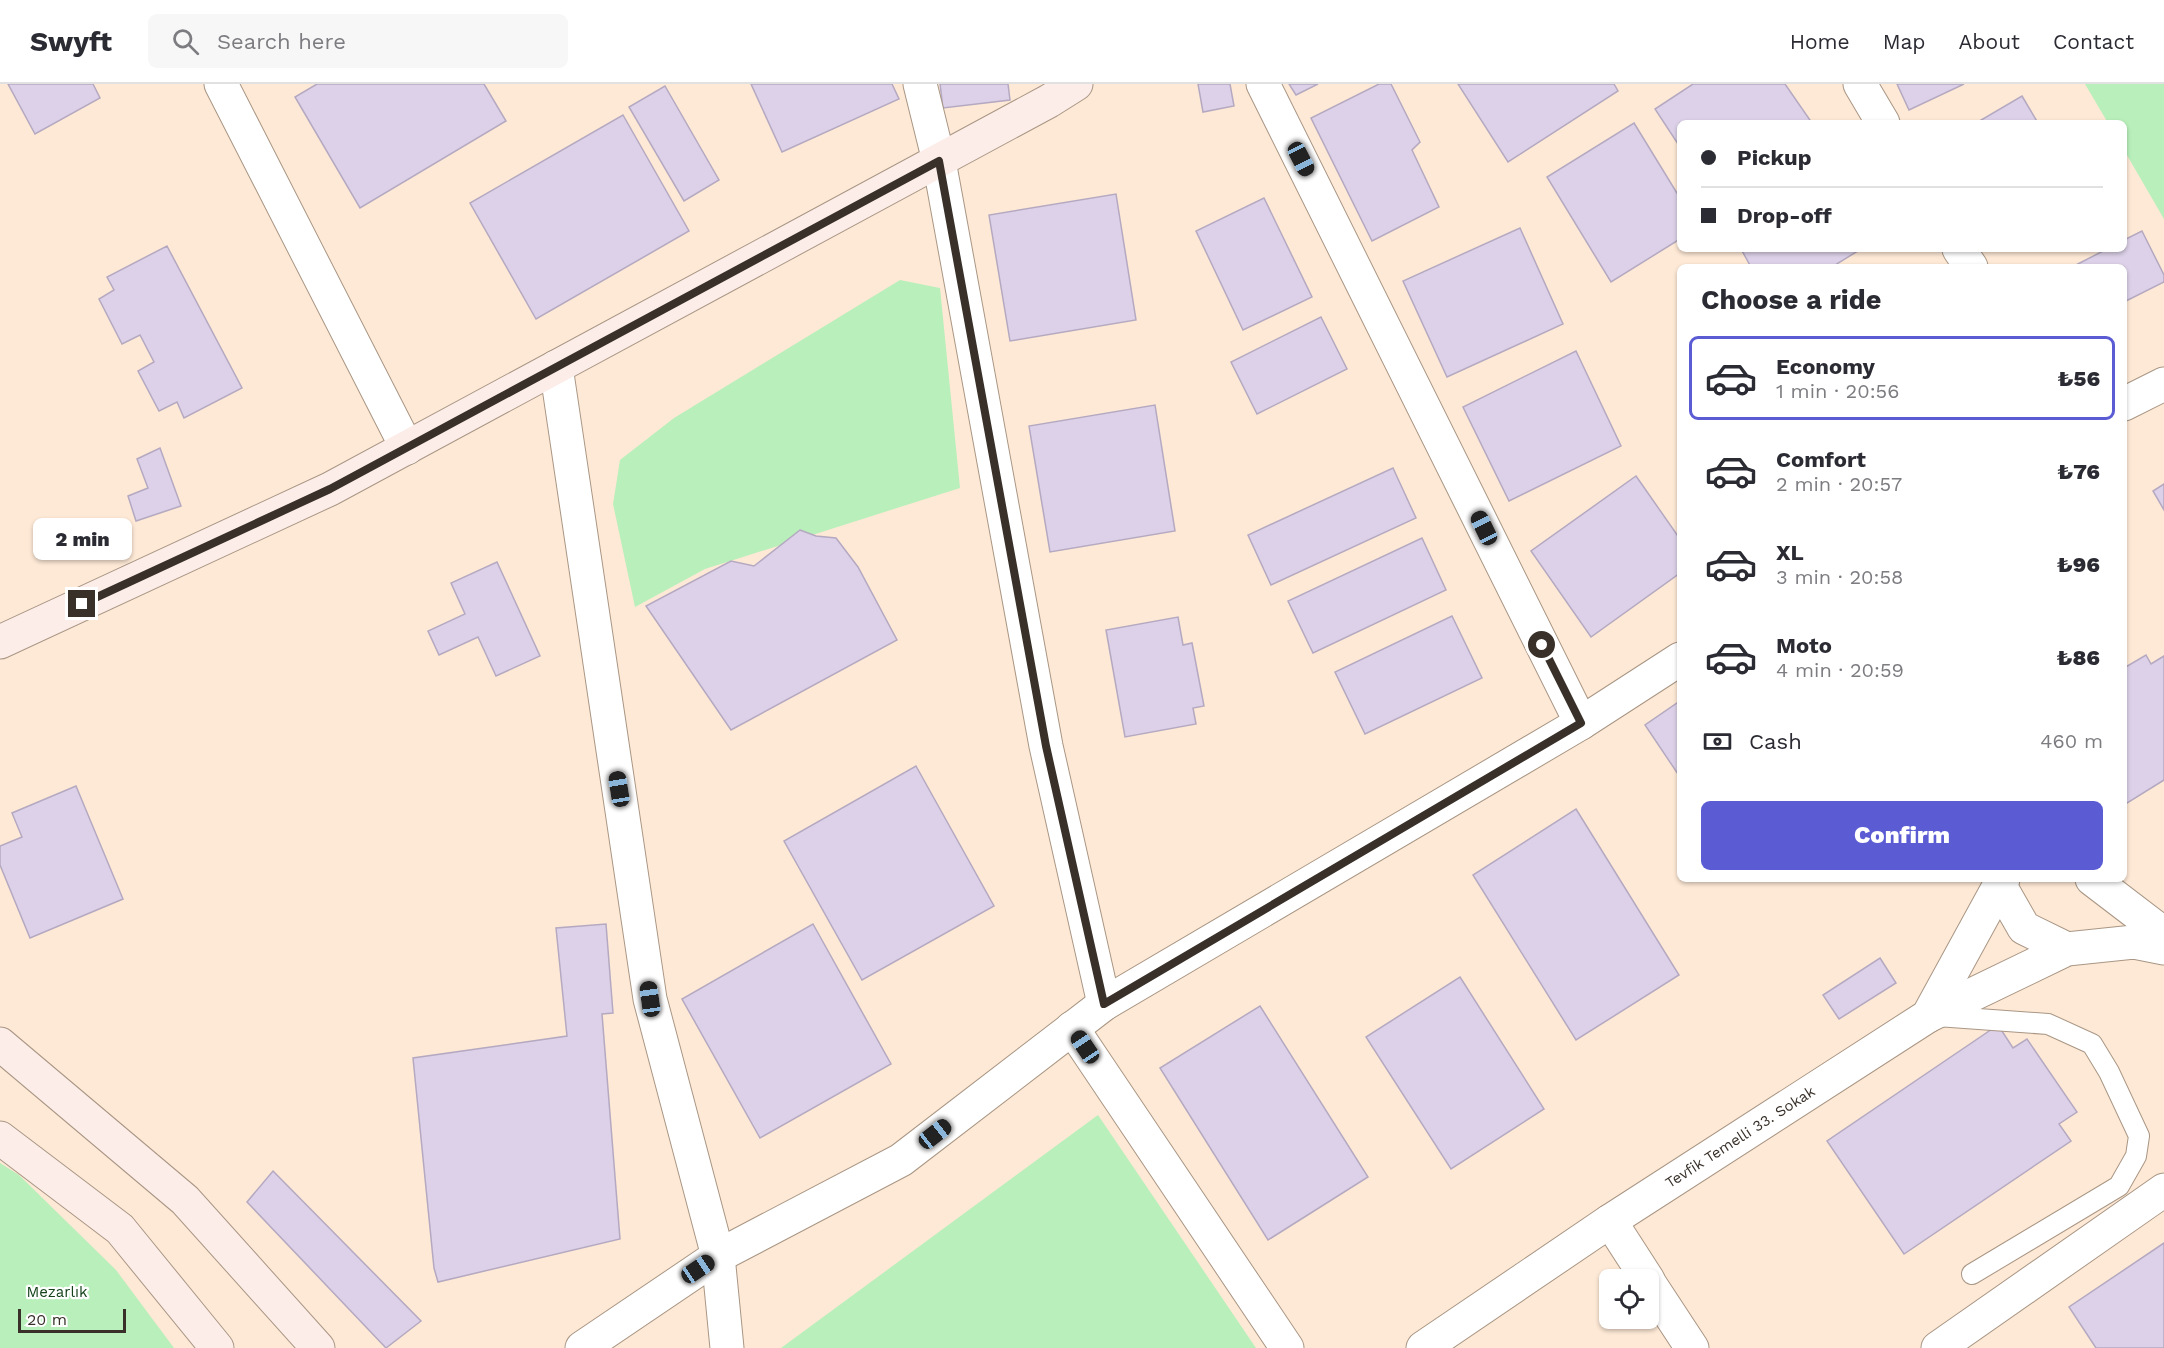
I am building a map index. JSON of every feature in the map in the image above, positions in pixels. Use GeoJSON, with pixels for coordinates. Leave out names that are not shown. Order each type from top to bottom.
{"type":"FeatureCollection","features":[{"type":"Feature","properties":{"kind":"main road"},"geometry":{"type":"LineString","coordinates":[[0,642],[330,489],[939,161],[1076,84]]}},
{"type":"Feature","properties":{"kind":"main road"},"geometry":{"type":"LineString","coordinates":[[0,1044],[185,1200],[318,1348]]}},
{"type":"Feature","properties":{"kind":"main road"},"geometry":{"type":"LineString","coordinates":[[0,1138],[120,1229],[217,1348]]}},
{"type":"Feature","properties":{"kind":"street"},"geometry":{"type":"LineString","coordinates":[[222,84],[407,448]]}},
{"type":"Feature","properties":{"kind":"street"},"geometry":{"type":"LineString","coordinates":[[920,84],[939,161],[1046,746],[1104,1004]]}},
{"type":"Feature","properties":{"kind":"street"},"geometry":{"type":"LineString","coordinates":[[1263,84],[1581,723]]}},
{"type":"Feature","properties":{"kind":"street"},"geometry":{"type":"LineString","coordinates":[[1860,84],[1881,120]]}},
{"type":"Feature","properties":{"kind":"street"},"geometry":{"type":"LineString","coordinates":[[556,367],[650,999],[718,1256],[727,1348]]}},
{"type":"Feature","properties":{"kind":"street"},"geometry":{"type":"LineString","coordinates":[[2127,402],[2164,384]]}},
{"type":"Feature","properties":{"kind":"street"},"geometry":{"type":"LineString","coordinates":[[582,1348],[718,1256],[901,1160],[1104,1004],[1581,723],[1677,660]]}},
{"type":"Feature","properties":{"kind":"street"},"geometry":{"type":"LineString","coordinates":[[2096,882],[2164,934]]}},
{"type":"Feature","properties":{"kind":"street"},"geometry":{"type":"LineString","coordinates":[[2002,883],[2024,928],[2067,949]]}},
{"type":"Feature","properties":{"kind":"street","name":"Tevfik Temelli 33. Sokak"},"geometry":{"type":"LineString","coordinates":[[1424,1348],[1610,1221],[1928,1016],[2002,883]]}},
{"type":"Feature","properties":{"kind":"street"},"geometry":{"type":"LineString","coordinates":[[1928,1016],[2067,949],[2134,942],[2164,948]]}},
{"type":"Feature","properties":{"kind":"street"},"geometry":{"type":"LineString","coordinates":[[1072,1028],[1287,1348]]}},
{"type":"Feature","properties":{"kind":"street"},"geometry":{"type":"LineString","coordinates":[[1938,1348],[2164,1190]]}},
{"type":"Feature","properties":{"kind":"street"},"geometry":{"type":"LineString","coordinates":[[1610,1221],[1641,1269]]}},
{"type":"Feature","properties":{"kind":"street"},"geometry":{"type":"LineString","coordinates":[[615,1348],[718,1256]]}},
{"type":"Feature","properties":{"kind":"street"},"geometry":{"type":"LineString","coordinates":[[1659,1297],[1692,1348]]}},
{"type":"Feature","properties":{"kind":"lane"},"geometry":{"type":"LineString","coordinates":[[1928,1016],[2048,1024],[2092,1044],[2109,1072],[2139,1136],[2136,1156],[2119,1186],[1972,1274]]}},
{"type":"Feature","properties":{"kind":"green space"},"geometry":{"type":"Polygon","coordinates":[[[2085,84],[2164,84],[2164,219],[2127,155],[2127,120],[2106,120],[2085,84]]]}},
{"type":"Feature","properties":{"kind":"green space"},"geometry":{"type":"Polygon","coordinates":[[[900,280],[940,288],[960,488],[705,569],[635,607],[613,504],[620,460],[674,418],[900,280]]]}},
{"type":"Feature","properties":{"kind":"green space"},"geometry":{"type":"Polygon","coordinates":[[[1098,1115],[1256,1348],[781,1348],[1098,1115]]]}},
{"type":"Feature","properties":{"kind":"green space","name":"Mezarlık"},"geometry":{"type":"Polygon","coordinates":[[[0,1163],[19,1175],[116,1270],[174,1348],[0,1348],[0,1163]]]}},
{"type":"Feature","properties":{"kind":"building"},"geometry":{"type":"Polygon","coordinates":[[[8,84],[93,84],[100,98],[35,134],[8,84]]]}},
{"type":"Feature","properties":{"kind":"building"},"geometry":{"type":"Polygon","coordinates":[[[317,84],[484,84],[506,121],[360,208],[295,97],[317,84]]]}},
{"type":"Feature","properties":{"kind":"building"},"geometry":{"type":"Polygon","coordinates":[[[751,84],[892,84],[899,99],[782,152],[751,84]]]}},
{"type":"Feature","properties":{"kind":"building"},"geometry":{"type":"Polygon","coordinates":[[[940,84],[1008,84],[1010,100],[943,108],[940,84]]]}},
{"type":"Feature","properties":{"kind":"building"},"geometry":{"type":"Polygon","coordinates":[[[1198,84],[1230,84],[1234,106],[1203,112],[1198,84]]]}},
{"type":"Feature","properties":{"kind":"building"},"geometry":{"type":"Polygon","coordinates":[[[1289,84],[1318,84],[1296,95],[1289,84]]]}},
{"type":"Feature","properties":{"kind":"building"},"geometry":{"type":"Polygon","coordinates":[[[1379,84],[1391,84],[1420,142],[1412,150],[1439,207],[1372,241],[1311,118],[1379,84]]]}},
{"type":"Feature","properties":{"kind":"building"},"geometry":{"type":"Polygon","coordinates":[[[1458,84],[1614,84],[1618,91],[1508,162],[1458,84]]]}},
{"type":"Feature","properties":{"kind":"building"},"geometry":{"type":"Polygon","coordinates":[[[1693,84],[1785,84],[1810,120],[1677,120],[1677,142],[1655,109],[1693,84]]]}},
{"type":"Feature","properties":{"kind":"building"},"geometry":{"type":"Polygon","coordinates":[[[1897,84],[1964,84],[1909,110],[1897,84]]]}},
{"type":"Feature","properties":{"kind":"building"},"geometry":{"type":"Polygon","coordinates":[[[665,86],[719,180],[684,201],[629,107],[665,86]]]}},
{"type":"Feature","properties":{"kind":"building"},"geometry":{"type":"Polygon","coordinates":[[[2022,96],[2036,120],[1981,120],[2022,96]]]}},
{"type":"Feature","properties":{"kind":"building"},"geometry":{"type":"Polygon","coordinates":[[[623,115],[689,231],[536,319],[470,203],[623,115]]]}},
{"type":"Feature","properties":{"kind":"building"},"geometry":{"type":"Polygon","coordinates":[[[1634,123],[1677,193],[1677,241],[1611,282],[1547,177],[1634,123]]]}},
{"type":"Feature","properties":{"kind":"building"},"geometry":{"type":"Polygon","coordinates":[[[1116,194],[1136,320],[1010,341],[989,215],[1116,194]]]}},
{"type":"Feature","properties":{"kind":"building"},"geometry":{"type":"Polygon","coordinates":[[[1264,198],[1312,297],[1243,330],[1196,231],[1264,198]]]}},
{"type":"Feature","properties":{"kind":"building"},"geometry":{"type":"Polygon","coordinates":[[[1520,228],[1563,324],[1447,377],[1403,281],[1520,228]]]}},
{"type":"Feature","properties":{"kind":"building"},"geometry":{"type":"Polygon","coordinates":[[[2142,231],[2164,275],[2164,282],[2127,300],[2127,264],[2078,264],[2101,252],[2127,252],[2127,238],[2142,231]]]}},
{"type":"Feature","properties":{"kind":"building"},"geometry":{"type":"Polygon","coordinates":[[[167,246],[242,388],[184,418],[177,402],[159,411],[138,371],[154,362],[140,335],[122,344],[99,299],[114,290],[107,277],[167,246]]]}},
{"type":"Feature","properties":{"kind":"building"},"geometry":{"type":"Polygon","coordinates":[[[1743,252],[1856,252],[1837,264],[1749,264],[1743,252]]]}},
{"type":"Feature","properties":{"kind":"building"},"geometry":{"type":"Polygon","coordinates":[[[1321,317],[1347,369],[1257,414],[1231,362],[1321,317]]]}},
{"type":"Feature","properties":{"kind":"building"},"geometry":{"type":"Polygon","coordinates":[[[1576,351],[1621,446],[1509,501],[1463,407],[1576,351]]]}},
{"type":"Feature","properties":{"kind":"building"},"geometry":{"type":"Polygon","coordinates":[[[1155,405],[1175,531],[1050,552],[1029,426],[1155,405]]]}},
{"type":"Feature","properties":{"kind":"building"},"geometry":{"type":"Polygon","coordinates":[[[160,448],[181,506],[136,521],[128,496],[148,488],[137,459],[160,448]]]}},
{"type":"Feature","properties":{"kind":"building"},"geometry":{"type":"Polygon","coordinates":[[[1393,468],[1416,518],[1271,585],[1248,535],[1393,468]]]}},
{"type":"Feature","properties":{"kind":"building"},"geometry":{"type":"Polygon","coordinates":[[[1636,476],[1677,535],[1677,575],[1591,637],[1531,551],[1636,476]]]}},
{"type":"Feature","properties":{"kind":"building"},"geometry":{"type":"Polygon","coordinates":[[[2164,484],[2164,510],[2153,491],[2164,484]]]}},
{"type":"Feature","properties":{"kind":"building"},"geometry":{"type":"Polygon","coordinates":[[[800,530],[816,536],[836,538],[858,567],[897,640],[731,730],[646,606],[731,561],[754,566],[800,530]]]}},
{"type":"Feature","properties":{"kind":"building"},"geometry":{"type":"Polygon","coordinates":[[[1422,538],[1446,590],[1313,653],[1288,601],[1422,538]]]}},
{"type":"Feature","properties":{"kind":"building"},"geometry":{"type":"Polygon","coordinates":[[[497,562],[540,656],[496,676],[478,637],[439,655],[428,631],[465,614],[451,583],[497,562]]]}},
{"type":"Feature","properties":{"kind":"building"},"geometry":{"type":"Polygon","coordinates":[[[1452,616],[1482,678],[1365,734],[1335,672],[1452,616]]]}},
{"type":"Feature","properties":{"kind":"building"},"geometry":{"type":"Polygon","coordinates":[[[1178,617],[1183,645],[1192,643],[1204,706],[1193,708],[1196,724],[1125,737],[1106,630],[1178,617]]]}},
{"type":"Feature","properties":{"kind":"building"},"geometry":{"type":"Polygon","coordinates":[[[2146,655],[2151,664],[2164,656],[2164,780],[2127,803],[2127,666],[2146,655]]]}},
{"type":"Feature","properties":{"kind":"building"},"geometry":{"type":"Polygon","coordinates":[[[1677,703],[1677,773],[1645,725],[1677,703]]]}},
{"type":"Feature","properties":{"kind":"building"},"geometry":{"type":"Polygon","coordinates":[[[916,766],[994,906],[862,980],[784,841],[916,766]]]}},
{"type":"Feature","properties":{"kind":"building"},"geometry":{"type":"Polygon","coordinates":[[[76,786],[123,899],[30,938],[0,865],[0,846],[22,837],[12,813],[76,786]]]}},
{"type":"Feature","properties":{"kind":"building"},"geometry":{"type":"Polygon","coordinates":[[[1576,809],[1679,975],[1576,1040],[1473,875],[1576,809]]]}},
{"type":"Feature","properties":{"kind":"building"},"geometry":{"type":"Polygon","coordinates":[[[606,924],[613,1013],[602,1014],[620,1239],[438,1282],[434,1268],[413,1058],[567,1036],[556,928],[606,924]]]}},
{"type":"Feature","properties":{"kind":"building"},"geometry":{"type":"Polygon","coordinates":[[[813,924],[891,1064],[760,1138],[682,999],[813,924]]]}},
{"type":"Feature","properties":{"kind":"building"},"geometry":{"type":"Polygon","coordinates":[[[1880,958],[1896,983],[1839,1019],[1823,995],[1880,958]]]}},
{"type":"Feature","properties":{"kind":"building"},"geometry":{"type":"Polygon","coordinates":[[[1460,977],[1544,1109],[1451,1169],[1366,1037],[1460,977]]]}},
{"type":"Feature","properties":{"kind":"building"},"geometry":{"type":"Polygon","coordinates":[[[1260,1006],[1368,1177],[1268,1240],[1160,1068],[1260,1006]]]}},
{"type":"Feature","properties":{"kind":"building"},"geometry":{"type":"Polygon","coordinates":[[[1998,1025],[2013,1048],[2027,1039],[2077,1112],[2059,1124],[2071,1141],[1904,1254],[1827,1141],[1998,1025]]]}},
{"type":"Feature","properties":{"kind":"building"},"geometry":{"type":"Polygon","coordinates":[[[273,1171],[421,1321],[386,1348],[247,1202],[273,1171]]]}},
{"type":"Feature","properties":{"kind":"building"},"geometry":{"type":"Polygon","coordinates":[[[2164,1243],[2164,1348],[2096,1348],[2069,1307],[2164,1243]]]}},
{"type":"Feature","properties":{"kind":"route"},"geometry":{"type":"LineString","coordinates":[[82,604],[330,489],[939,161],[1046,746],[1104,1004],[1581,723],[1542,645]]}}]}
